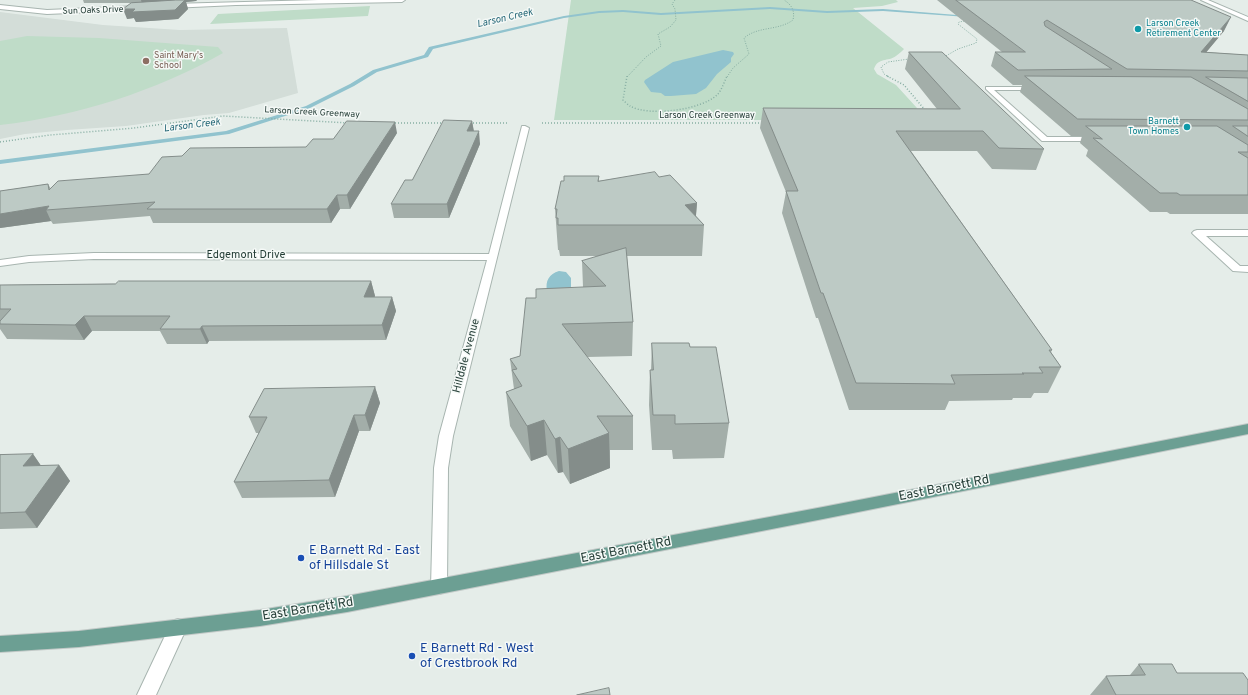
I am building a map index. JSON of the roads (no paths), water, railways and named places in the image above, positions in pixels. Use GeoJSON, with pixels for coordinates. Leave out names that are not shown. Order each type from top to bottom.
{"type":"FeatureCollection","features":[{"type":"Feature","properties":{"kind":"main road","name":"East Barnett Rd"},"geometry":{"type":"LineString","coordinates":[[0,644],[79,639],[267,616],[439,587],[1248,429]]}},
{"type":"Feature","properties":{"kind":"street"},"geometry":{"type":"LineString","coordinates":[[166,6],[402,0]]}},
{"type":"Feature","properties":{"kind":"street"},"geometry":{"type":"LineString","coordinates":[[1204,0],[1248,18]]}},
{"type":"Feature","properties":{"kind":"street","name":"Sun Oaks Drive"},"geometry":{"type":"LineString","coordinates":[[0,7],[73,12],[144,8]]}},
{"type":"Feature","properties":{"kind":"street"},"geometry":{"type":"LineString","coordinates":[[1049,88],[988,88],[1045,139],[1108,139]]}},
{"type":"Feature","properties":{"kind":"street","name":"Hilldale Avenue"},"geometry":{"type":"LineString","coordinates":[[439,587],[441,468],[445,442],[525,128]]}},
{"type":"Feature","properties":{"kind":"street"},"geometry":{"type":"LineString","coordinates":[[1248,233],[1197,233],[1237,269],[1248,269]]}},
{"type":"Feature","properties":{"kind":"street","name":"Edgemont Drive"},"geometry":{"type":"LineString","coordinates":[[0,263],[29,259],[94,256],[493,257]]}},
{"type":"Feature","properties":{"kind":"street"},"geometry":{"type":"LineString","coordinates":[[146,695],[178,627]]}},
{"type":"Feature","properties":{"kind":"water"},"geometry":{"type":"Polygon","coordinates":[[[723,50],[733,52],[734,54],[731,58],[731,62],[717,74],[706,88],[696,94],[665,96],[661,93],[651,92],[644,82],[673,62],[723,50]]]}},
{"type":"Feature","properties":{"kind":"water"},"geometry":{"type":"Polygon","coordinates":[[[559,271],[566,272],[571,278],[571,290],[547,291],[548,278],[559,271]]]}},
{"type":"Feature","properties":{"kind":"waterway","name":"Larson Creek"},"geometry":{"type":"LineString","coordinates":[[0,162],[227,133],[308,107],[352,85],[375,71],[426,56],[431,48],[564,17],[599,12],[623,11],[661,14],[770,8],[827,12],[883,10],[967,16]]}},
{"type":"Feature","properties":{"kind":"place","name":"Larson Creek Retirement Center"},"geometry":{"type":"Point","coordinates":[1138,29]}},
{"type":"Feature","properties":{"kind":"place","name":"Saint Mary's School"},"geometry":{"type":"Point","coordinates":[146,61]}},
{"type":"Feature","properties":{"kind":"place","name":"Barnett Town Homes"},"geometry":{"type":"Point","coordinates":[1187,127]}},
{"type":"Feature","properties":{"kind":"place","name":"E Barnett Rd - East of Hillsdale St"},"geometry":{"type":"Point","coordinates":[301,558]}},
{"type":"Feature","properties":{"kind":"place","name":"E Barnett Rd - West of Crestbrook Rd"},"geometry":{"type":"Point","coordinates":[412,656]}}]}
